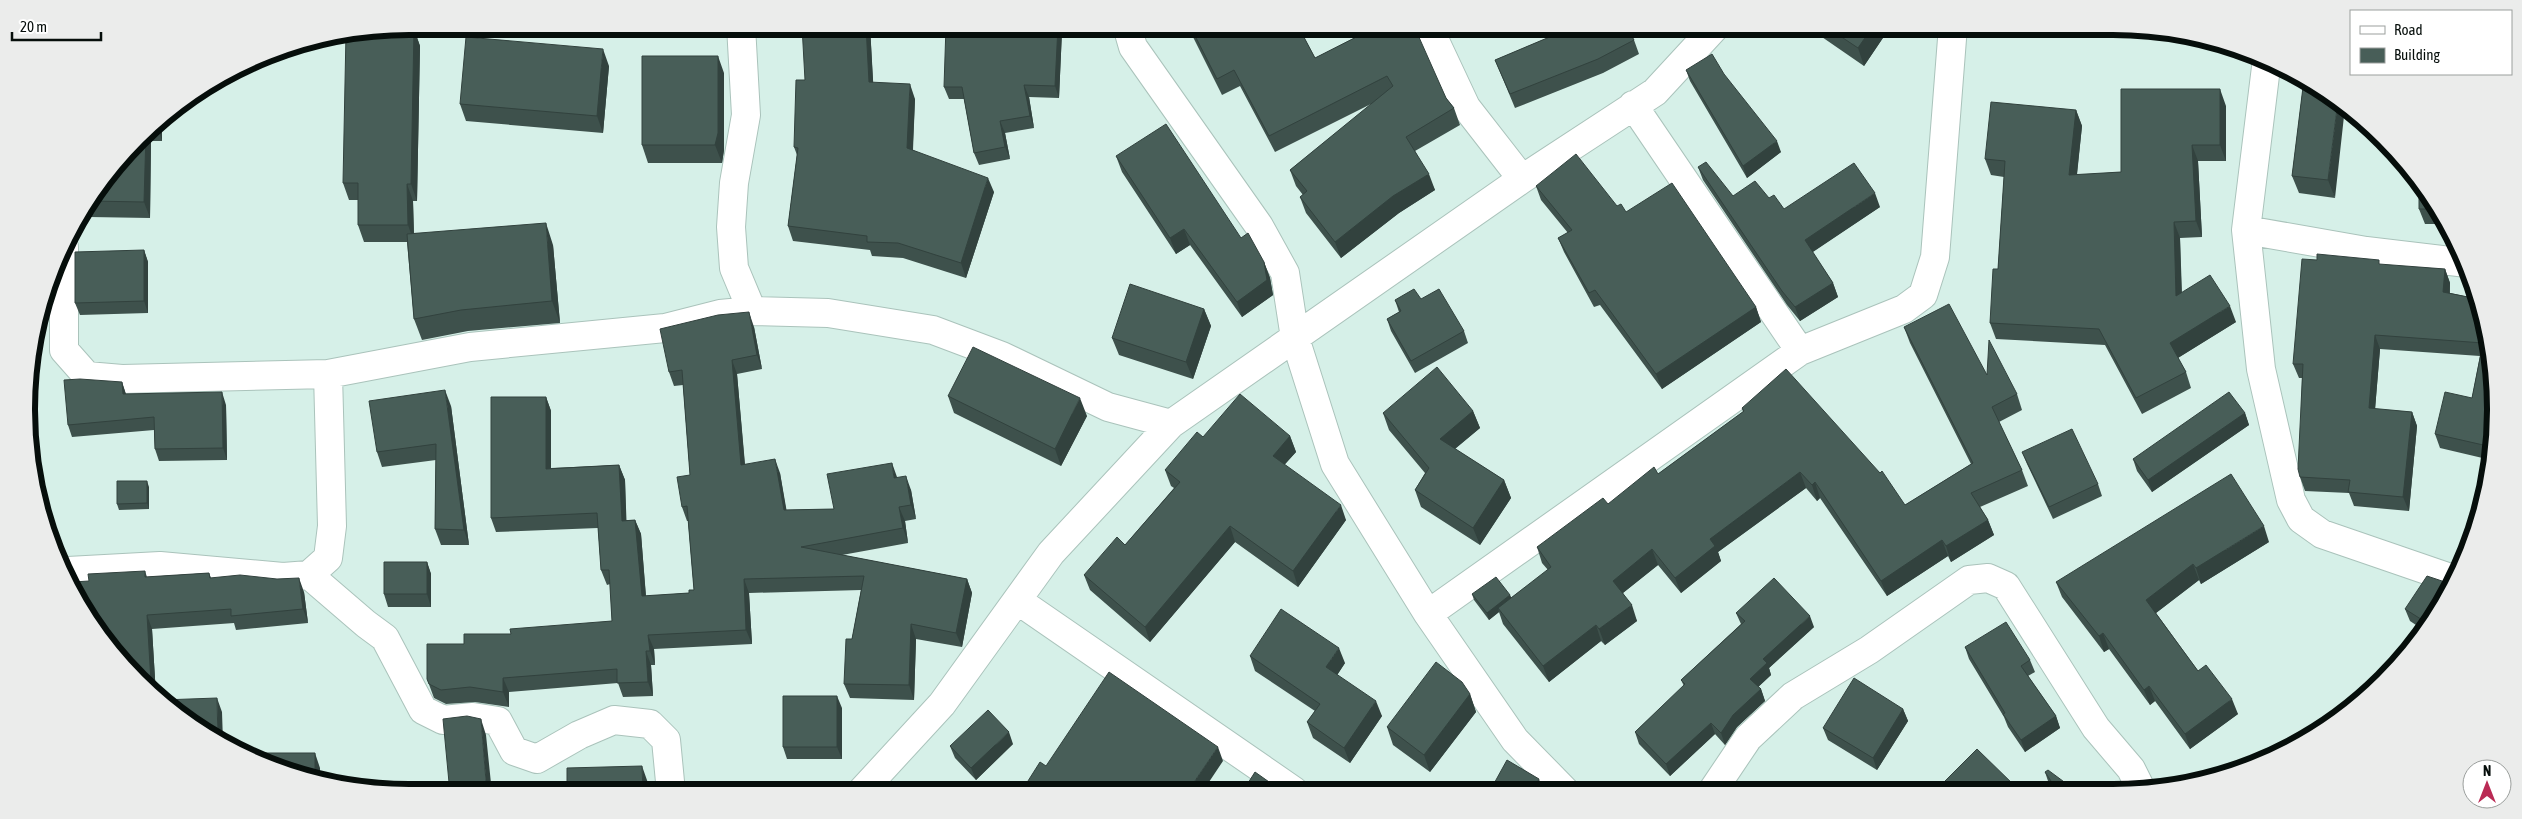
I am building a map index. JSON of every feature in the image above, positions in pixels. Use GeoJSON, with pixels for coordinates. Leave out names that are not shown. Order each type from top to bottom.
{"type":"FeatureCollection","features":[{"type":"Feature","properties":{"kind":"street"},"geometry":{"type":"LineString","coordinates":[[742,35],[746,115],[734,183],[731,228],[734,268],[752,311]]}},
{"type":"Feature","properties":{"kind":"street"},"geometry":{"type":"LineString","coordinates":[[1130,35],[1133,47],[1259,226],[1285,273],[1294,338],[1336,464],[1428,614],[1515,740],[1559,784]]}},
{"type":"Feature","properties":{"kind":"street"},"geometry":{"type":"LineString","coordinates":[[1432,35],[1466,108],[1522,179]]}},
{"type":"Feature","properties":{"kind":"street"},"geometry":{"type":"LineString","coordinates":[[868,784],[942,704],[1051,553],[1171,424],[1522,179],[1655,92],[1708,35]]}},
{"type":"Feature","properties":{"kind":"street"},"geometry":{"type":"LineString","coordinates":[[1428,614],[1800,351],[1904,309],[1923,295],[1935,257],[1951,35]]}},
{"type":"Feature","properties":{"kind":"street"},"geometry":{"type":"LineString","coordinates":[[2265,68],[2246,230],[2261,369],[2291,500],[2301,519],[2322,534],[2447,577]]}},
{"type":"Feature","properties":{"kind":"street"},"geometry":{"type":"LineString","coordinates":[[1633,106],[1800,351]]}},
{"type":"Feature","properties":{"kind":"street"},"geometry":{"type":"LineString","coordinates":[[2246,230],[2366,251],[2456,262]]}},
{"type":"Feature","properties":{"kind":"street"},"geometry":{"type":"LineString","coordinates":[[64,266],[64,350],[87,376],[122,379],[328,374],[470,348],[666,328],[720,314],[752,311],[828,313],[933,330],[1002,356],[1108,408],[1171,424]]}},
{"type":"Feature","properties":{"kind":"street"},"geometry":{"type":"LineString","coordinates":[[72,571],[160,566],[283,577],[308,575],[328,558],[332,526],[328,374]]}},
{"type":"Feature","properties":{"kind":"street"},"geometry":{"type":"LineString","coordinates":[[308,575],[366,624],[386,638],[423,710],[443,720],[473,717],[498,721],[514,751],[537,759],[579,735],[614,720],[650,724],[666,740],[669,784]]}},
{"type":"Feature","properties":{"kind":"street"},"geometry":{"type":"LineString","coordinates":[[1717,784],[1748,738],[1793,696],[1869,650],[1969,580],[1988,578],[2006,586],[2096,728],[2131,769],[2138,783]]}},
{"type":"Feature","properties":{"kind":"street"},"geometry":{"type":"LineString","coordinates":[[1017,600],[1284,784]]}},
{"type":"Feature","properties":{"kind":"building"},"geometry":{"type":"Polygon","coordinates":[[[414,35],[411,184],[407,184],[408,225],[358,225],[358,183],[343,183],[346,40],[414,35]]]}},
{"type":"Feature","properties":{"kind":"building"},"geometry":{"type":"Polygon","coordinates":[[[802,35],[866,35],[869,82],[910,84],[907,148],[988,178],[961,263],[898,243],[867,242],[867,236],[788,226],[798,148],[794,147],[796,80],[805,80],[802,35]]]}},
{"type":"Feature","properties":{"kind":"building"},"geometry":{"type":"Polygon","coordinates":[[[946,35],[1058,35],[1055,86],[1024,85],[1030,116],[1000,121],[1005,147],[974,153],[962,87],[944,87],[946,35]]]}},
{"type":"Feature","properties":{"kind":"building"},"geometry":{"type":"Polygon","coordinates":[[[1195,35],[1303,35],[1315,58],[1360,35],[1418,35],[1446,98],[1454,108],[1406,137],[1429,174],[1393,196],[1335,242],[1300,197],[1307,191],[1290,170],[1393,86],[1387,76],[1269,136],[1234,70],[1217,79],[1195,35]]]}},
{"type":"Feature","properties":{"kind":"building"},"geometry":{"type":"Polygon","coordinates":[[[1554,35],[1631,35],[1634,40],[1598,59],[1510,94],[1495,60],[1554,35]]]}},
{"type":"Feature","properties":{"kind":"building"},"geometry":{"type":"Polygon","coordinates":[[[1838,35],[1867,35],[1858,48],[1838,35]]]}},
{"type":"Feature","properties":{"kind":"building"},"geometry":{"type":"Polygon","coordinates":[[[466,37],[603,49],[597,116],[460,104],[466,37]]]}},
{"type":"Feature","properties":{"kind":"building"},"geometry":{"type":"Polygon","coordinates":[[[1712,54],[1724,74],[1777,141],[1743,166],[1686,70],[1712,54]]]}},
{"type":"Feature","properties":{"kind":"building"},"geometry":{"type":"Polygon","coordinates":[[[642,56],[718,56],[718,133],[715,145],[642,145],[642,56]]]}},
{"type":"Feature","properties":{"kind":"building"},"geometry":{"type":"Polygon","coordinates":[[[2303,87],[2337,110],[2328,180],[2292,176],[2303,87]]]}},
{"type":"Feature","properties":{"kind":"building"},"geometry":{"type":"Polygon","coordinates":[[[2121,89],[2220,89],[2220,145],[2192,145],[2196,221],[2174,222],[2176,296],[2210,275],[2230,306],[2170,343],[2186,372],[2136,398],[2099,329],[1990,323],[1993,269],[1998,269],[2005,161],[1985,159],[1991,102],[2076,110],[2069,175],[2121,172],[2121,89]]]}},
{"type":"Feature","properties":{"kind":"building"},"geometry":{"type":"Polygon","coordinates":[[[1166,124],[1241,238],[1248,233],[1264,262],[1267,280],[1237,302],[1184,229],[1170,238],[1116,156],[1166,124]]]}},
{"type":"Feature","properties":{"kind":"building"},"geometry":{"type":"Polygon","coordinates":[[[146,144],[144,202],[98,201],[112,182],[146,144]]]}},
{"type":"Feature","properties":{"kind":"building"},"geometry":{"type":"Polygon","coordinates":[[[1576,154],[1617,206],[1621,204],[1626,212],[1672,183],[1756,307],[1656,374],[1595,290],[1589,293],[1558,238],[1572,230],[1536,186],[1576,154]]]}},
{"type":"Feature","properties":{"kind":"building"},"geometry":{"type":"Polygon","coordinates":[[[1706,162],[1733,196],[1755,181],[1769,198],[1774,195],[1784,209],[1854,163],[1875,193],[1805,240],[1833,283],[1795,307],[1782,291],[1698,167],[1706,162]]]}},
{"type":"Feature","properties":{"kind":"building"},"geometry":{"type":"Polygon","coordinates":[[[2419,194],[2429,209],[2419,209],[2419,194]]]}},
{"type":"Feature","properties":{"kind":"building"},"geometry":{"type":"Polygon","coordinates":[[[546,223],[552,301],[461,310],[414,319],[407,234],[546,223]]]}},
{"type":"Feature","properties":{"kind":"building"},"geometry":{"type":"Polygon","coordinates":[[[144,250],[144,301],[75,303],[75,252],[144,250]]]}},
{"type":"Feature","properties":{"kind":"building"},"geometry":{"type":"Polygon","coordinates":[[[2317,254],[2379,260],[2379,264],[2445,269],[2443,292],[2469,297],[2481,343],[2375,335],[2369,408],[2412,412],[2403,497],[2348,492],[2350,480],[2300,477],[2298,469],[2303,364],[2293,364],[2302,259],[2317,260],[2317,254]]]}},
{"type":"Feature","properties":{"kind":"building"},"geometry":{"type":"Polygon","coordinates":[[[1130,284],[1204,309],[1186,362],[1112,338],[1130,284]]]}},
{"type":"Feature","properties":{"kind":"building"},"geometry":{"type":"Polygon","coordinates":[[[1414,289],[1421,299],[1439,289],[1464,331],[1411,361],[1387,319],[1401,311],[1395,300],[1414,289]]]}},
{"type":"Feature","properties":{"kind":"building"},"geometry":{"type":"Polygon","coordinates":[[[1949,304],[1987,375],[1989,340],[2017,394],[1992,407],[2022,470],[1971,493],[1988,520],[1946,546],[1942,540],[1881,581],[1815,482],[1812,485],[1800,472],[1710,539],[1715,546],[1675,578],[1652,549],[1613,581],[1632,605],[1599,629],[1596,625],[1543,666],[1498,608],[1551,567],[1537,547],[1603,498],[1608,504],[1654,467],[1658,474],[1744,411],[1742,408],[1786,369],[1880,473],[1882,471],[1905,505],[1973,463],[1904,327],[1949,304]]]}},
{"type":"Feature","properties":{"kind":"building"},"geometry":{"type":"Polygon","coordinates":[[[749,312],[757,355],[732,360],[741,465],[775,459],[784,510],[834,509],[827,474],[892,463],[894,478],[906,476],[911,505],[899,507],[903,528],[801,547],[967,579],[956,633],[911,624],[909,685],[844,684],[846,639],[852,639],[864,576],[744,579],[746,630],[648,635],[650,651],[646,651],[648,682],[617,683],[617,669],[503,678],[503,692],[470,687],[441,690],[429,684],[427,679],[427,644],[464,644],[464,634],[511,634],[510,629],[612,621],[609,570],[601,570],[597,513],[491,518],[491,397],[546,397],[546,469],[619,465],[622,521],[635,520],[642,596],[689,593],[689,590],[694,590],[687,506],[682,507],[677,477],[690,475],[682,370],[669,372],[660,329],[718,315],[749,312]]]}},
{"type":"Feature","properties":{"kind":"building"},"geometry":{"type":"Polygon","coordinates":[[[973,347],[1080,398],[1055,449],[948,396],[973,347]]]}},
{"type":"Feature","properties":{"kind":"building"},"geometry":{"type":"Polygon","coordinates":[[[2482,348],[2487,410],[2485,445],[2435,434],[2445,392],[2472,398],[2482,348]]]}},
{"type":"Feature","properties":{"kind":"building"},"geometry":{"type":"Polygon","coordinates":[[[1437,367],[1473,411],[1440,439],[1504,480],[1473,528],[1415,490],[1429,468],[1383,413],[1437,367]]]}},
{"type":"Feature","properties":{"kind":"building"},"geometry":{"type":"Polygon","coordinates":[[[80,379],[122,382],[123,394],[222,392],[223,448],[155,449],[154,417],[68,425],[64,380],[80,379]]]}},
{"type":"Feature","properties":{"kind":"building"},"geometry":{"type":"Polygon","coordinates":[[[445,390],[464,530],[435,529],[436,444],[377,452],[369,401],[445,390]]]}},
{"type":"Feature","properties":{"kind":"building"},"geometry":{"type":"Polygon","coordinates":[[[2229,392],[2245,413],[2148,480],[2133,459],[2229,392]]]}},
{"type":"Feature","properties":{"kind":"building"},"geometry":{"type":"Polygon","coordinates":[[[1240,394],[1290,436],[1273,456],[1341,505],[1293,571],[1230,526],[1145,627],[1084,575],[1117,537],[1125,545],[1180,482],[1165,470],[1197,432],[1203,437],[1240,394]]]}},
{"type":"Feature","properties":{"kind":"building"},"geometry":{"type":"Polygon","coordinates":[[[2072,429],[2098,484],[2049,507],[2022,452],[2072,429]]]}},
{"type":"Feature","properties":{"kind":"building"},"geometry":{"type":"Polygon","coordinates":[[[2231,474],[2264,526],[2196,568],[2193,564],[2146,600],[2198,671],[2206,665],[2232,699],[2185,734],[2149,686],[2144,690],[2103,633],[2099,636],[2056,582],[2231,474]]]}},
{"type":"Feature","properties":{"kind":"building"},"geometry":{"type":"Polygon","coordinates":[[[117,481],[147,481],[147,503],[117,504],[117,481]]]}},
{"type":"Feature","properties":{"kind":"building"},"geometry":{"type":"Polygon","coordinates":[[[384,562],[427,562],[427,594],[384,594],[384,562]]]}},
{"type":"Feature","properties":{"kind":"building"},"geometry":{"type":"Polygon","coordinates":[[[145,571],[145,577],[209,573],[210,578],[240,575],[277,579],[299,578],[303,609],[231,616],[231,609],[147,615],[151,680],[112,637],[85,597],[77,582],[89,581],[88,574],[145,571]]]}},
{"type":"Feature","properties":{"kind":"building"},"geometry":{"type":"Polygon","coordinates":[[[2427,576],[2445,582],[2422,620],[2405,609],[2427,576]]]}},
{"type":"Feature","properties":{"kind":"building"},"geometry":{"type":"Polygon","coordinates":[[[1496,577],[1510,595],[1487,613],[1472,594],[1496,577]]]}},
{"type":"Feature","properties":{"kind":"building"},"geometry":{"type":"Polygon","coordinates":[[[1774,578],[1810,616],[1763,659],[1767,663],[1750,679],[1761,689],[1733,715],[1721,733],[1711,723],[1666,764],[1635,732],[1685,684],[1681,680],[1745,621],[1736,613],[1774,578]]]}},
{"type":"Feature","properties":{"kind":"building"},"geometry":{"type":"Polygon","coordinates":[[[1281,609],[1339,648],[1326,667],[1376,701],[1344,748],[1307,722],[1320,704],[1250,656],[1281,609]]]}},
{"type":"Feature","properties":{"kind":"building"},"geometry":{"type":"Polygon","coordinates":[[[2006,622],[2030,660],[2021,666],[2056,716],[2021,740],[2003,714],[2005,713],[1965,647],[2006,622]]]}},
{"type":"Feature","properties":{"kind":"building"},"geometry":{"type":"Polygon","coordinates":[[[1436,662],[1462,682],[1470,694],[1424,755],[1387,727],[1436,662]]]}},
{"type":"Feature","properties":{"kind":"building"},"geometry":{"type":"Polygon","coordinates":[[[1109,672],[1218,747],[1193,784],[1026,784],[1040,762],[1046,766],[1109,672]]]}},
{"type":"Feature","properties":{"kind":"building"},"geometry":{"type":"Polygon","coordinates":[[[1854,678],[1903,709],[1873,758],[1823,728],[1854,678]]]}},
{"type":"Feature","properties":{"kind":"building"},"geometry":{"type":"Polygon","coordinates":[[[783,696],[837,696],[837,747],[783,747],[783,696]]]}},
{"type":"Feature","properties":{"kind":"building"},"geometry":{"type":"Polygon","coordinates":[[[217,698],[218,731],[201,721],[173,700],[217,698]]]}},
{"type":"Feature","properties":{"kind":"building"},"geometry":{"type":"Polygon","coordinates":[[[988,710],[1009,732],[971,768],[950,746],[988,710]]]}},
{"type":"Feature","properties":{"kind":"building"},"geometry":{"type":"Polygon","coordinates":[[[467,716],[481,719],[486,784],[449,784],[443,719],[467,716]]]}},
{"type":"Feature","properties":{"kind":"building"},"geometry":{"type":"Polygon","coordinates":[[[1977,749],[2013,784],[1942,784],[1977,749]]]}},
{"type":"Feature","properties":{"kind":"building"},"geometry":{"type":"Polygon","coordinates":[[[262,753],[315,753],[315,772],[262,753]]]}},
{"type":"Feature","properties":{"kind":"building"},"geometry":{"type":"Polygon","coordinates":[[[1507,760],[1539,779],[1536,784],[1494,784],[1507,760]]]}},
{"type":"Feature","properties":{"kind":"building"},"geometry":{"type":"Polygon","coordinates":[[[642,766],[643,784],[567,784],[567,768],[642,766]]]}},
{"type":"Feature","properties":{"kind":"building"},"geometry":{"type":"Polygon","coordinates":[[[2048,770],[2067,784],[2053,784],[2045,772],[2048,770]]]}},
{"type":"Feature","properties":{"kind":"building"},"geometry":{"type":"Polygon","coordinates":[[[1255,772],[1272,784],[1247,784],[1255,772]]]}}]}
